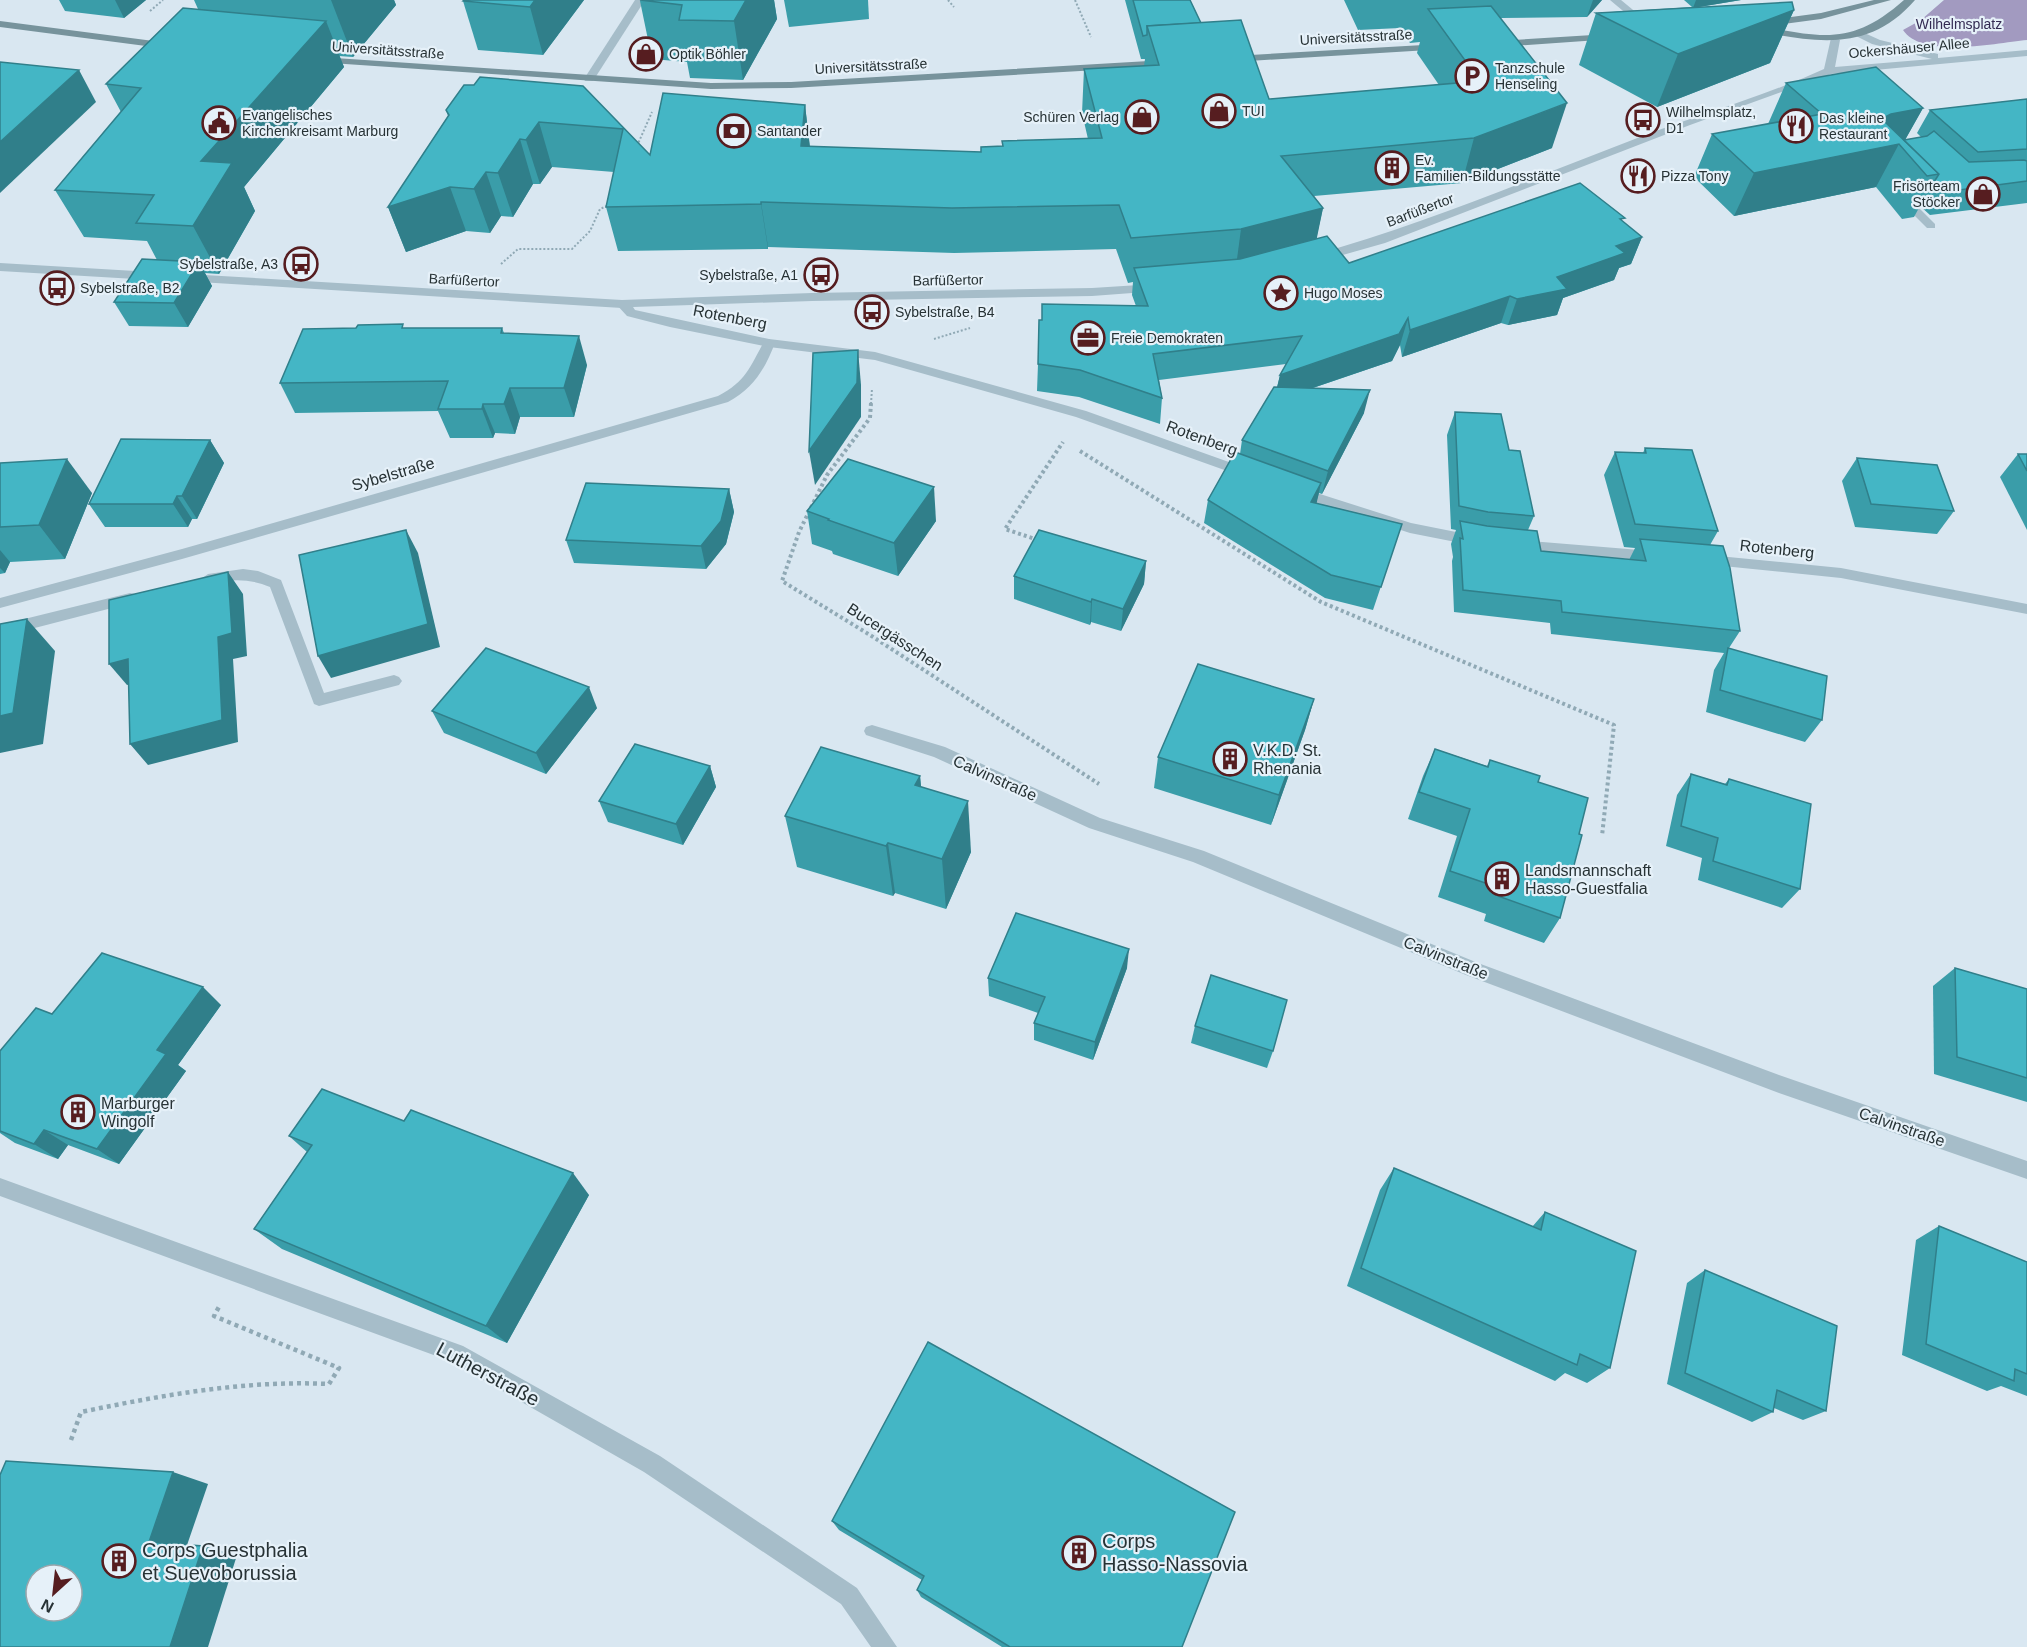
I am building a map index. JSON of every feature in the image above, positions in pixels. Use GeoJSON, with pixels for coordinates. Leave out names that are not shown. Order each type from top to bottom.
{"type":"FeatureCollection","features":[{"type":"Feature","properties":{"kind":"main road"},"geometry":{"type":"LineString","coordinates":[[1886,0],[1821,16],[1746,26],[1835,40],[1860,34],[1889,20],[1910,0]]}},
{"type":"Feature","properties":{"kind":"main road"},"geometry":{"type":"LineString","coordinates":[[0,24],[183,47]]}},
{"type":"Feature","properties":{"kind":"main road"},"geometry":{"type":"LineString","coordinates":[[1483,45],[1623,36]]}},
{"type":"Feature","properties":{"kind":"main road","name":"Universitätsstraße"},"geometry":{"type":"LineString","coordinates":[[1224,60],[1447,46]]}},
{"type":"Feature","properties":{"kind":"main road","name":"Universitätsstraße"},"geometry":{"type":"LineString","coordinates":[[308,59],[664,84],[791,86],[1178,62]]}},
{"type":"Feature","properties":{"kind":"street"},"geometry":{"type":"LineString","coordinates":[[589,79],[640,0]]}},
{"type":"Feature","properties":{"kind":"street"},"geometry":{"type":"LineString","coordinates":[[1615,0],[1659,34]]}},
{"type":"Feature","properties":{"kind":"street"},"geometry":{"type":"LineString","coordinates":[[1860,34],[1876,42],[1955,59]]}},
{"type":"Feature","properties":{"kind":"street"},"geometry":{"type":"LineString","coordinates":[[1835,40],[1837,77]]}},
{"type":"Feature","properties":{"kind":"street","name":"Ockershäuser Allee"},"geometry":{"type":"LineString","coordinates":[[1837,77],[1955,59],[2027,53]]}},
{"type":"Feature","properties":{"kind":"street","name":"Barfüßertor"},"geometry":{"type":"LineString","coordinates":[[1307,261],[1381,240],[1671,128],[1808,81],[1837,77]]}},
{"type":"Feature","properties":{"kind":"street"},"geometry":{"type":"LineString","coordinates":[[1892,186],[1931,226]]}},
{"type":"Feature","properties":{"kind":"street","name":"Barfüßertor"},"geometry":{"type":"LineString","coordinates":[[0,267],[622,304],[812,297],[1092,292],[1168,287]]}},
{"type":"Feature","properties":{"kind":"street","name":"Rotenberg"},"geometry":{"type":"LineString","coordinates":[[622,304],[631,313],[652,320],[769,342],[875,356],[1081,414],[1266,481]]}},
{"type":"Feature","properties":{"kind":"street","name":"Sybelstraße"},"geometry":{"type":"LineString","coordinates":[[0,603],[182,554],[723,399],[744,388],[752,379],[769,342]]}},
{"type":"Feature","properties":{"kind":"street"},"geometry":{"type":"LineString","coordinates":[[1288,489],[1410,528],[1496,543],[1666,557]]}},
{"type":"Feature","properties":{"kind":"street","name":"Rotenberg"},"geometry":{"type":"LineString","coordinates":[[1690,559],[1842,573],[2027,609]]}},
{"type":"Feature","properties":{"kind":"street"},"geometry":{"type":"LineString","coordinates":[[191,583],[240,572],[261,577],[276,584],[320,700],[394,681]]}},
{"type":"Feature","properties":{"kind":"street"},"geometry":{"type":"LineString","coordinates":[[0,631],[145,594]]}},
{"type":"Feature","properties":{"kind":"street","name":"Calvinstraße"},"geometry":{"type":"LineString","coordinates":[[872,731],[939,752],[1095,823],[1198,856],[1483,973],[1779,1084],[2027,1170]]}},
{"type":"Feature","properties":{"kind":"street","name":"Lutherstraße"},"geometry":{"type":"LineString","coordinates":[[0,1187],[456,1353],[652,1464],[849,1596],[885,1647]]}},
{"type":"Feature","properties":{"kind":"path"},"geometry":{"type":"LineString","coordinates":[[948,0],[954,7]]}},
{"type":"Feature","properties":{"kind":"path"},"geometry":{"type":"LineString","coordinates":[[1075,0],[1092,40]]}},
{"type":"Feature","properties":{"kind":"path"},"geometry":{"type":"LineString","coordinates":[[635,149],[664,84]]}},
{"type":"Feature","properties":{"kind":"path"},"geometry":{"type":"LineString","coordinates":[[495,268],[519,249],[572,249],[590,231],[600,210],[609,206],[613,197]]}},
{"type":"Feature","properties":{"kind":"path","name":"Bucergässchen"},"geometry":{"type":"LineString","coordinates":[[875,356],[870,418],[827,475],[799,532],[782,581],[870,635],[1107,789]]}},
{"type":"Feature","properties":{"kind":"path"},"geometry":{"type":"LineString","coordinates":[[1039,540],[1005,530],[1081,414]]}},
{"type":"Feature","properties":{"kind":"path"},"geometry":{"type":"LineString","coordinates":[[1080,451],[1321,602],[1614,725],[1602,836]]}},
{"type":"Feature","properties":{"kind":"path"},"geometry":{"type":"LineString","coordinates":[[71,1440],[81,1412],[173,1393],[290,1382],[328,1384],[339,1368],[213,1316],[238,1273]]}},
{"type":"Feature","properties":{"kind":"green space","name":"Wilhelmsplatz"},"geometry":{"type":"Polygon","coordinates":[[[1944,0],[2027,0],[2027,40],[1979,46],[1942,47],[1913,39],[1903,30],[1921,20],[1944,0]]]}},
{"type":"Feature","properties":{"kind":"building"},"geometry":{"type":"Polygon","coordinates":[[[464,0],[535,0],[530,7],[464,0]]]}},
{"type":"Feature","properties":{"kind":"building"},"geometry":{"type":"Polygon","coordinates":[[[640,0],[746,0],[734,21],[679,20],[682,5],[640,0]]]}},
{"type":"Feature","properties":{"kind":"building"},"geometry":{"type":"Polygon","coordinates":[[[1133,0],[1190,0],[1201,23],[1147,26],[1147,35],[1143,36],[1133,0]]]}},
{"type":"Feature","properties":{"kind":"building"},"geometry":{"type":"Polygon","coordinates":[[[1792,2],[1794,10],[1678,54],[1596,13],[1792,2]]]}},
{"type":"Feature","properties":{"kind":"building"},"geometry":{"type":"Polygon","coordinates":[[[1491,6],[1567,103],[1474,138],[1281,156],[1323,208],[1241,229],[1131,238],[1119,205],[952,208],[761,202],[761,204],[606,207],[623,129],[539,122],[526,140],[520,139],[498,173],[486,172],[474,189],[450,187],[388,207],[449,115],[446,110],[464,85],[474,85],[480,77],[583,86],[650,155],[663,93],[805,105],[801,146],[981,152],[981,147],[1003,146],[1002,141],[1102,138],[1084,69],[1159,65],[1147,26],[1241,20],[1269,99],[1480,81],[1428,9],[1491,6]]]}},
{"type":"Feature","properties":{"kind":"building"},"geometry":{"type":"Polygon","coordinates":[[[183,8],[326,21],[201,161],[232,163],[193,226],[136,223],[154,195],[55,190],[141,88],[106,84],[183,8]]]}},
{"type":"Feature","properties":{"kind":"building"},"geometry":{"type":"Polygon","coordinates":[[[0,62],[79,70],[0,142],[0,62]]]}},
{"type":"Feature","properties":{"kind":"building"},"geometry":{"type":"Polygon","coordinates":[[[1876,67],[1923,108],[1891,114],[1885,117],[1884,121],[1939,174],[1927,176],[1899,144],[1754,173],[1712,134],[1822,114],[1786,83],[1876,67]]]}},
{"type":"Feature","properties":{"kind":"building"},"geometry":{"type":"Polygon","coordinates":[[[2027,99],[2027,149],[1978,152],[1930,110],[2027,99]]]}},
{"type":"Feature","properties":{"kind":"building"},"geometry":{"type":"Polygon","coordinates":[[[1934,131],[1969,162],[2027,161],[2027,181],[1944,192],[1934,182],[1939,174],[1904,140],[1927,136],[1934,131]]]}},
{"type":"Feature","properties":{"kind":"building"},"geometry":{"type":"Polygon","coordinates":[[[1580,183],[1625,218],[1620,219],[1642,237],[1616,246],[1625,253],[1557,277],[1567,289],[1517,299],[1510,296],[1410,330],[1408,318],[1399,334],[1280,375],[1302,336],[1153,354],[1162,398],[1080,370],[1038,364],[1039,320],[1042,320],[1042,304],[1148,306],[1134,268],[1240,259],[1327,236],[1349,263],[1580,183]]]}},
{"type":"Feature","properties":{"kind":"building"},"geometry":{"type":"Polygon","coordinates":[[[142,259],[199,262],[174,303],[114,302],[142,259]]]}},
{"type":"Feature","properties":{"kind":"building"},"geometry":{"type":"Polygon","coordinates":[[[403,324],[402,328],[502,328],[501,333],[579,336],[564,388],[510,388],[504,404],[483,404],[482,409],[438,409],[448,381],[280,383],[303,329],[403,324]]]}},
{"type":"Feature","properties":{"kind":"building"},"geometry":{"type":"Polygon","coordinates":[[[858,350],[857,383],[809,451],[813,353],[858,350]]]}},
{"type":"Feature","properties":{"kind":"building"},"geometry":{"type":"Polygon","coordinates":[[[1274,387],[1370,390],[1328,471],[1242,440],[1274,387]]]}},
{"type":"Feature","properties":{"kind":"building"},"geometry":{"type":"Polygon","coordinates":[[[1455,412],[1501,414],[1509,450],[1520,451],[1534,516],[1488,512],[1459,506],[1455,412]]]}},
{"type":"Feature","properties":{"kind":"building"},"geometry":{"type":"Polygon","coordinates":[[[121,439],[210,440],[182,496],[177,496],[173,504],[89,504],[121,439]]]}},
{"type":"Feature","properties":{"kind":"building"},"geometry":{"type":"Polygon","coordinates":[[[1645,448],[1692,450],[1718,531],[1635,524],[1615,452],[1646,453],[1645,448]]]}},
{"type":"Feature","properties":{"kind":"building"},"geometry":{"type":"Polygon","coordinates":[[[1235,452],[1321,483],[1311,502],[1402,524],[1381,587],[1331,575],[1208,500],[1235,452]]]}},
{"type":"Feature","properties":{"kind":"building"},"geometry":{"type":"Polygon","coordinates":[[[2018,454],[2027,454],[2027,471],[2018,454]]]}},
{"type":"Feature","properties":{"kind":"building"},"geometry":{"type":"Polygon","coordinates":[[[1857,458],[1937,465],[1954,511],[1871,504],[1857,458]]]}},
{"type":"Feature","properties":{"kind":"building"},"geometry":{"type":"Polygon","coordinates":[[[67,459],[39,525],[0,527],[0,463],[67,459]]]}},
{"type":"Feature","properties":{"kind":"building"},"geometry":{"type":"Polygon","coordinates":[[[848,459],[934,487],[894,543],[807,511],[848,459]]]}},
{"type":"Feature","properties":{"kind":"building"},"geometry":{"type":"Polygon","coordinates":[[[586,483],[729,489],[721,521],[701,546],[566,540],[586,483]]]}},
{"type":"Feature","properties":{"kind":"building"},"geometry":{"type":"Polygon","coordinates":[[[1460,521],[1537,531],[1541,551],[1646,561],[1640,539],[1723,546],[1730,568],[1740,631],[1562,612],[1561,601],[1463,590],[1460,538],[1463,539],[1460,521]]]}},
{"type":"Feature","properties":{"kind":"building"},"geometry":{"type":"Polygon","coordinates":[[[406,530],[428,624],[318,656],[299,555],[406,530]]]}},
{"type":"Feature","properties":{"kind":"building"},"geometry":{"type":"Polygon","coordinates":[[[1039,530],[1146,561],[1123,609],[1092,599],[1091,602],[1014,576],[1039,530]]]}},
{"type":"Feature","properties":{"kind":"building"},"geometry":{"type":"Polygon","coordinates":[[[228,572],[232,633],[218,637],[222,720],[130,744],[128,659],[109,664],[109,600],[228,572]]]}},
{"type":"Feature","properties":{"kind":"building"},"geometry":{"type":"Polygon","coordinates":[[[27,619],[13,713],[0,716],[0,624],[27,619]]]}},
{"type":"Feature","properties":{"kind":"building"},"geometry":{"type":"Polygon","coordinates":[[[486,648],[589,687],[536,753],[432,711],[486,648]]]}},
{"type":"Feature","properties":{"kind":"building"},"geometry":{"type":"Polygon","coordinates":[[[1728,648],[1827,676],[1822,720],[1720,690],[1728,648]]]}},
{"type":"Feature","properties":{"kind":"building"},"geometry":{"type":"Polygon","coordinates":[[[1198,664],[1314,699],[1279,795],[1158,757],[1198,664]]]}},
{"type":"Feature","properties":{"kind":"building"},"geometry":{"type":"Polygon","coordinates":[[[635,744],[710,766],[676,824],[599,801],[635,744]]]}},
{"type":"Feature","properties":{"kind":"building"},"geometry":{"type":"Polygon","coordinates":[[[821,747],[920,776],[915,785],[968,801],[942,859],[888,843],[886,846],[785,816],[821,747]]]}},
{"type":"Feature","properties":{"kind":"building"},"geometry":{"type":"Polygon","coordinates":[[[1435,749],[1488,767],[1490,760],[1540,776],[1538,782],[1588,798],[1579,834],[1582,835],[1560,918],[1498,896],[1500,888],[1450,871],[1470,809],[1419,792],[1435,749]]]}},
{"type":"Feature","properties":{"kind":"building"},"geometry":{"type":"Polygon","coordinates":[[[1691,774],[1727,785],[1729,779],[1811,804],[1800,889],[1713,861],[1718,838],[1681,826],[1691,774]]]}},
{"type":"Feature","properties":{"kind":"building"},"geometry":{"type":"Polygon","coordinates":[[[1016,913],[1129,949],[1095,1042],[1034,1023],[1045,997],[988,978],[1016,913]]]}},
{"type":"Feature","properties":{"kind":"building"},"geometry":{"type":"Polygon","coordinates":[[[102,953],[203,987],[157,1050],[166,1054],[97,1149],[44,1130],[34,1144],[0,1131],[0,1051],[36,1008],[52,1014],[102,953]]]}},
{"type":"Feature","properties":{"kind":"building"},"geometry":{"type":"Polygon","coordinates":[[[1955,968],[2027,989],[2027,1078],[1957,1057],[1955,968]]]}},
{"type":"Feature","properties":{"kind":"building"},"geometry":{"type":"Polygon","coordinates":[[[1211,975],[1287,1000],[1273,1051],[1195,1026],[1211,975]]]}},
{"type":"Feature","properties":{"kind":"building"},"geometry":{"type":"Polygon","coordinates":[[[322,1089],[404,1121],[411,1110],[573,1173],[486,1326],[254,1229],[312,1145],[289,1136],[322,1089]]]}},
{"type":"Feature","properties":{"kind":"building"},"geometry":{"type":"Polygon","coordinates":[[[1394,1168],[1541,1230],[1545,1212],[1636,1251],[1610,1368],[1580,1354],[1577,1365],[1361,1268],[1394,1168]]]}},
{"type":"Feature","properties":{"kind":"building"},"geometry":{"type":"Polygon","coordinates":[[[1939,1226],[2027,1262],[2027,1374],[2015,1369],[2014,1381],[1926,1344],[1939,1226]]]}},
{"type":"Feature","properties":{"kind":"building"},"geometry":{"type":"Polygon","coordinates":[[[1705,1270],[1837,1326],[1826,1411],[1777,1390],[1773,1412],[1685,1373],[1705,1270]]]}},
{"type":"Feature","properties":{"kind":"building","name":"Corps Hasso-Nassovia"},"geometry":{"type":"Polygon","coordinates":[[[928,1342],[1235,1512],[1182,1647],[1010,1647],[917,1590],[924,1576],[832,1521],[928,1342]]]}},
{"type":"Feature","properties":{"kind":"building","name":"Corps Guestphalia et Suevoborussia"},"geometry":{"type":"Polygon","coordinates":[[[6,1461],[173,1472],[149,1542],[203,1546],[170,1647],[0,1647],[0,1475],[6,1461]]]}},
{"type":"Feature","properties":{"kind":"place","name":"Optik Böhler"},"geometry":{"type":"Point","coordinates":[646,54]}},
{"type":"Feature","properties":{"kind":"place","name":"Tanzschule Henseling"},"geometry":{"type":"Point","coordinates":[1472,76]}},
{"type":"Feature","properties":{"kind":"place","name":"TUI"},"geometry":{"type":"Point","coordinates":[1219,111]}},
{"type":"Feature","properties":{"kind":"place","name":"Schüren Verlag"},"geometry":{"type":"Point","coordinates":[1142,117]}},
{"type":"Feature","properties":{"kind":"place","name":"Wilhelmsplatz, D1"},"geometry":{"type":"Point","coordinates":[1643,120]}},
{"type":"Feature","properties":{"kind":"place","name":"Evangelisches Kirchenkreisamt Marburg"},"geometry":{"type":"Point","coordinates":[219,123]}},
{"type":"Feature","properties":{"kind":"place","name":"Das kleine Restaurant"},"geometry":{"type":"Point","coordinates":[1796,126]}},
{"type":"Feature","properties":{"kind":"place","name":"Santander"},"geometry":{"type":"Point","coordinates":[734,131]}},
{"type":"Feature","properties":{"kind":"place","name":"Ev. Familien-Bildungsstätte"},"geometry":{"type":"Point","coordinates":[1392,168]}},
{"type":"Feature","properties":{"kind":"place","name":"Pizza Tony"},"geometry":{"type":"Point","coordinates":[1638,176]}},
{"type":"Feature","properties":{"kind":"place","name":"Frisörteam Stöcker"},"geometry":{"type":"Point","coordinates":[1983,194]}},
{"type":"Feature","properties":{"kind":"place","name":"Sybelstraße, A3"},"geometry":{"type":"Point","coordinates":[301,264]}},
{"type":"Feature","properties":{"kind":"place","name":"Sybelstraße, A1"},"geometry":{"type":"Point","coordinates":[821,275]}},
{"type":"Feature","properties":{"kind":"place","name":"Sybelstraße, B2"},"geometry":{"type":"Point","coordinates":[57,288]}},
{"type":"Feature","properties":{"kind":"place","name":"Hugo Moses"},"geometry":{"type":"Point","coordinates":[1281,293]}},
{"type":"Feature","properties":{"kind":"place","name":"Sybelstraße, B4"},"geometry":{"type":"Point","coordinates":[872,312]}},
{"type":"Feature","properties":{"kind":"place","name":"Freie Demokraten"},"geometry":{"type":"Point","coordinates":[1088,338]}},
{"type":"Feature","properties":{"kind":"place","name":"V.K.D. St. Rhenania"},"geometry":{"type":"Point","coordinates":[1230,759]}},
{"type":"Feature","properties":{"kind":"place","name":"Landsmannschaft Hasso-Guestfalia"},"geometry":{"type":"Point","coordinates":[1502,879]}},
{"type":"Feature","properties":{"kind":"place","name":"Marburger Wingolf"},"geometry":{"type":"Point","coordinates":[78,1112]}},
{"type":"Feature","properties":{"kind":"place","name":"Corps Hasso-Nassovia"},"geometry":{"type":"Point","coordinates":[1079,1553]}},
{"type":"Feature","properties":{"kind":"place","name":"Corps Guestphalia et Suevoborussia"},"geometry":{"type":"Point","coordinates":[119,1561]}}]}
